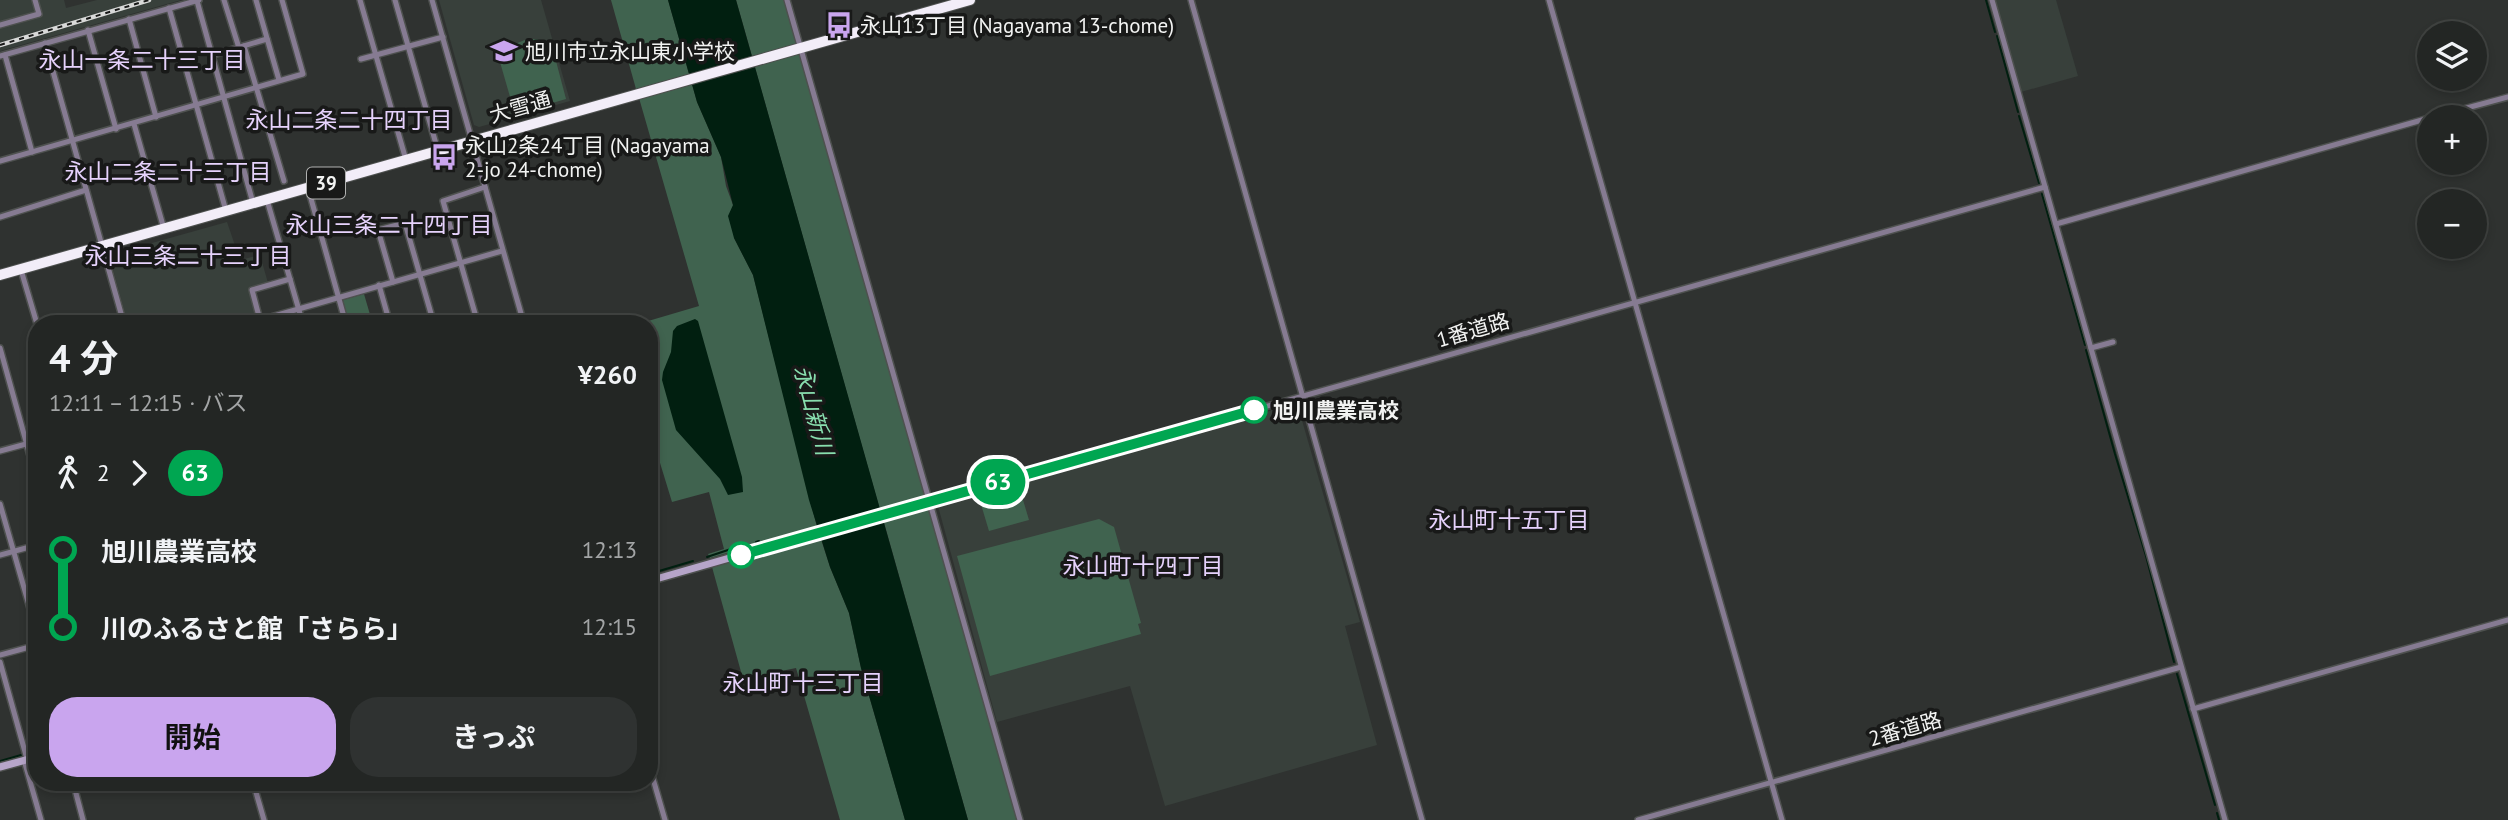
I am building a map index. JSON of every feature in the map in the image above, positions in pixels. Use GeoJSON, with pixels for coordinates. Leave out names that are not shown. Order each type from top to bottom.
{"type":"FeatureCollection","features":[{"type":"Feature","properties":{"kind":"highway","name":"大雪通"},"geometry":{"type":"LineString","coordinates":[[0,275],[970,0]]}},
{"type":"Feature","properties":{"kind":"street"},"geometry":{"type":"LineString","coordinates":[[0,25],[39,14],[35,0]]}},
{"type":"Feature","properties":{"kind":"street"},"geometry":{"type":"LineString","coordinates":[[32,152],[2,56],[198,0],[253,203]]}},
{"type":"Feature","properties":{"kind":"street"},"geometry":{"type":"LineString","coordinates":[[224,0],[256,89],[284,181]]}},
{"type":"Feature","properties":{"kind":"street"},"geometry":{"type":"LineString","coordinates":[[256,0],[279,80]]}},
{"type":"Feature","properties":{"kind":"street"},"geometry":{"type":"LineString","coordinates":[[0,161],[303,74],[282,0]]}},
{"type":"Feature","properties":{"kind":"street"},"geometry":{"type":"LineString","coordinates":[[360,0],[406,160]]}},
{"type":"Feature","properties":{"kind":"street"},"geometry":{"type":"LineString","coordinates":[[395,0],[438,151]]}},
{"type":"Feature","properties":{"kind":"street"},"geometry":{"type":"LineString","coordinates":[[432,0],[521,315]]}},
{"type":"Feature","properties":{"kind":"street"},"geometry":{"type":"LineString","coordinates":[[787,0],[1020,820]]}},
{"type":"Feature","properties":{"kind":"street"},"geometry":{"type":"LineString","coordinates":[[1191,0],[1422,820]]}},
{"type":"Feature","properties":{"kind":"street"},"geometry":{"type":"LineString","coordinates":[[1549,0],[1782,820]]}},
{"type":"Feature","properties":{"kind":"street"},"geometry":{"type":"LineString","coordinates":[[1992,0],[2225,820]]}},
{"type":"Feature","properties":{"kind":"street"},"geometry":{"type":"LineString","coordinates":[[169,8],[226,211]]}},
{"type":"Feature","properties":{"kind":"street"},"geometry":{"type":"LineString","coordinates":[[129,19],[156,117]]}},
{"type":"Feature","properties":{"kind":"street"},"geometry":{"type":"LineString","coordinates":[[88,30],[116,129]]}},
{"type":"Feature","properties":{"kind":"street"},"geometry":{"type":"LineString","coordinates":[[361,59],[443,37]]}},
{"type":"Feature","properties":{"kind":"street"},"geometry":{"type":"LineString","coordinates":[[212,55],[267,39]]}},
{"type":"Feature","properties":{"kind":"street"},"geometry":{"type":"LineString","coordinates":[[45,43],[121,315]]}},
{"type":"Feature","properties":{"kind":"street"},"geometry":{"type":"LineString","coordinates":[[2479,105],[2508,97]]}},
{"type":"Feature","properties":{"kind":"street"},"geometry":{"type":"LineString","coordinates":[[2056,224],[2417,122]]}},
{"type":"Feature","properties":{"kind":"street"},"geometry":{"type":"LineString","coordinates":[[134,124],[164,229]]}},
{"type":"Feature","properties":{"kind":"street"},"geometry":{"type":"LineString","coordinates":[[476,315],[443,201],[485,187]]}},
{"type":"Feature","properties":{"kind":"street","name":"1番道路"},"geometry":{"type":"LineString","coordinates":[[792,540],[2045,187]]}},
{"type":"Feature","properties":{"kind":"street"},"geometry":{"type":"LineString","coordinates":[[308,188],[344,315]]}},
{"type":"Feature","properties":{"kind":"street"},"geometry":{"type":"LineString","coordinates":[[0,217],[86,190]]}},
{"type":"Feature","properties":{"kind":"street"},"geometry":{"type":"LineString","coordinates":[[267,200],[300,315]]}},
{"type":"Feature","properties":{"kind":"street"},"geometry":{"type":"LineString","coordinates":[[393,282],[379,230],[405,223],[431,315]]}},
{"type":"Feature","properties":{"kind":"street"},"geometry":{"type":"LineString","coordinates":[[277,315],[502,251]]}},
{"type":"Feature","properties":{"kind":"street"},"geometry":{"type":"LineString","coordinates":[[21,269],[34,315]]}},
{"type":"Feature","properties":{"kind":"street"},"geometry":{"type":"LineString","coordinates":[[259,315],[252,290],[290,279]]}},
{"type":"Feature","properties":{"kind":"street"},"geometry":{"type":"LineString","coordinates":[[379,285],[387,315]]}},
{"type":"Feature","properties":{"kind":"street"},"geometry":{"type":"LineString","coordinates":[[2091,348],[2113,342]]}},
{"type":"Feature","properties":{"kind":"street"},"geometry":{"type":"LineString","coordinates":[[0,348],[28,451]]}},
{"type":"Feature","properties":{"kind":"street"},"geometry":{"type":"LineString","coordinates":[[0,451],[26,444]]}},
{"type":"Feature","properties":{"kind":"street"},"geometry":{"type":"LineString","coordinates":[[0,505],[28,603]]}},
{"type":"Feature","properties":{"kind":"street"},"geometry":{"type":"LineString","coordinates":[[658,578],[792,540]]}},
{"type":"Feature","properties":{"kind":"street"},"geometry":{"type":"LineString","coordinates":[[0,555],[28,548]]}},
{"type":"Feature","properties":{"kind":"street"},"geometry":{"type":"LineString","coordinates":[[2193,709],[2508,620]]}},
{"type":"Feature","properties":{"kind":"street"},"geometry":{"type":"LineString","coordinates":[[0,655],[28,647]]}},
{"type":"Feature","properties":{"kind":"street"},"geometry":{"type":"LineString","coordinates":[[0,662],[28,771]]}},
{"type":"Feature","properties":{"kind":"street","name":"2番道路"},"geometry":{"type":"LineString","coordinates":[[1638,820],[2181,667]]}},
{"type":"Feature","properties":{"kind":"street"},"geometry":{"type":"LineString","coordinates":[[0,767],[28,759]]}},
{"type":"Feature","properties":{"kind":"street"},"geometry":{"type":"LineString","coordinates":[[33,791],[41,820]]}},
{"type":"Feature","properties":{"kind":"street"},"geometry":{"type":"LineString","coordinates":[[75,791],[83,820]]}},
{"type":"Feature","properties":{"kind":"street"},"geometry":{"type":"LineString","coordinates":[[256,791],[264,820]]}},
{"type":"Feature","properties":{"kind":"street"},"geometry":{"type":"LineString","coordinates":[[657,791],[665,820]]}},
{"type":"Feature","properties":{"kind":"shaded area"},"geometry":{"type":"Polygon","coordinates":[[[0,0],[64,0],[66,8],[97,0],[181,0],[0,51],[0,0]]]}},
{"type":"Feature","properties":{"kind":"shaded area","name":"旭川市立永山東小学校"},"geometry":{"type":"Polygon","coordinates":[[[439,0],[541,0],[570,101],[479,127],[474,125],[439,0]]]}},
{"type":"Feature","properties":{"kind":"shaded area"},"geometry":{"type":"Polygon","coordinates":[[[611,0],[668,0],[689,74],[636,89],[611,0]]]}},
{"type":"Feature","properties":{"kind":"shaded area"},"geometry":{"type":"Polygon","coordinates":[[[736,0],[786,0],[800,45],[752,56],[736,0]]]}},
{"type":"Feature","properties":{"kind":"shaded area"},"geometry":{"type":"Polygon","coordinates":[[[1995,0],[2056,0],[2078,76],[2021,92],[1995,0]]]}},
{"type":"Feature","properties":{"kind":"shaded area"},"geometry":{"type":"Polygon","coordinates":[[[527,39],[537,39],[552,46],[566,99],[515,114],[500,62],[508,47],[527,39]]]}},
{"type":"Feature","properties":{"kind":"shaded area"},"geometry":{"type":"Polygon","coordinates":[[[802,52],[929,498],[880,510],[754,64],[802,52]]]}},
{"type":"Feature","properties":{"kind":"shaded area"},"geometry":{"type":"Polygon","coordinates":[[[692,84],[721,157],[726,186],[733,205],[734,238],[753,275],[817,527],[710,558],[708,554],[724,549],[709,492],[672,502],[658,456],[658,318],[699,306],[639,98],[692,84]]]}},
{"type":"Feature","properties":{"kind":"shaded area"},"geometry":{"type":"Polygon","coordinates":[[[227,222],[240,260],[260,255],[268,283],[248,289],[255,315],[126,315],[109,255],[227,222]]]}},
{"type":"Feature","properties":{"kind":"shaded area"},"geometry":{"type":"Polygon","coordinates":[[[364,294],[370,315],[347,315],[343,300],[364,294]]]}},
{"type":"Feature","properties":{"kind":"shaded area"},"geometry":{"type":"Polygon","coordinates":[[[1297,403],[1360,622],[1345,626],[1377,745],[1165,806],[1130,686],[997,722],[938,506],[1297,403]]]}},
{"type":"Feature","properties":{"kind":"shaded area"},"geometry":{"type":"Polygon","coordinates":[[[1020,490],[1029,520],[989,531],[980,501],[1020,490]]]}},
{"type":"Feature","properties":{"kind":"shaded area"},"geometry":{"type":"Polygon","coordinates":[[[931,506],[1018,820],[968,820],[883,519],[931,506]]]}},
{"type":"Feature","properties":{"kind":"shaded area"},"geometry":{"type":"Polygon","coordinates":[[[1099,519],[1114,527],[1141,623],[1138,624],[1141,634],[990,676],[957,556],[1099,519]]]}},
{"type":"Feature","properties":{"kind":"shaded area"},"geometry":{"type":"Polygon","coordinates":[[[820,536],[849,613],[861,668],[905,820],[840,820],[796,668],[743,679],[712,567],[820,536]]]}},
{"type":"Feature","properties":{"kind":"water","name":"永山新川"},"geometry":{"type":"Polygon","coordinates":[[[668,0],[736,0],[968,820],[905,820],[861,668],[849,613],[830,567],[809,500],[753,275],[734,238],[728,216],[733,205],[721,157],[697,102],[668,0]]]}},
{"type":"Feature","properties":{"kind":"water"},"geometry":{"type":"Polygon","coordinates":[[[695,319],[698,321],[742,477],[743,492],[728,495],[720,479],[676,430],[662,380],[671,352],[673,331],[677,326],[695,319]]]}},
{"type":"Feature","properties":{"kind":"waterway"},"geometry":{"type":"LineString","coordinates":[[1986,0],[1995,32]]}},
{"type":"Feature","properties":{"kind":"waterway"},"geometry":{"type":"LineString","coordinates":[[1997,36],[2018,112]]}},
{"type":"Feature","properties":{"kind":"waterway"},"geometry":{"type":"LineString","coordinates":[[2019,116],[2039,183]]}},
{"type":"Feature","properties":{"kind":"waterway"},"geometry":{"type":"LineString","coordinates":[[2042,194],[2085,345]]}},
{"type":"Feature","properties":{"kind":"waterway"},"geometry":{"type":"LineString","coordinates":[[2086,350],[2174,662]]}},
{"type":"Feature","properties":{"kind":"waterway"},"geometry":{"type":"LineString","coordinates":[[707,557],[746,544]]}},
{"type":"Feature","properties":{"kind":"waterway"},"geometry":{"type":"LineString","coordinates":[[658,571],[693,561]]}},
{"type":"Feature","properties":{"kind":"waterway"},"geometry":{"type":"LineString","coordinates":[[2177,674],[2215,805]]}},
{"type":"Feature","properties":{"kind":"waterway"},"geometry":{"type":"LineString","coordinates":[[0,761],[21,755]]}},
{"type":"Feature","properties":{"kind":"waterway"},"geometry":{"type":"LineString","coordinates":[[2217,813],[2219,820]]}},
{"type":"Feature","properties":{"kind":"railway"},"geometry":{"type":"LineString","coordinates":[[0,45],[149,0]]}},
{"type":"Feature","properties":{"kind":"bus line","name":"63"},"geometry":{"type":"LineString","coordinates":[[741,555],[1254,410]]}},
{"type":"Feature","properties":{"kind":"place","name":"永山13丁目 (Nagayama 13-chome)"},"geometry":{"type":"Point","coordinates":[839,25]}},
{"type":"Feature","properties":{"kind":"place","name":"旭川市立永山東小学校"},"geometry":{"type":"Point","coordinates":[504,51]}},
{"type":"Feature","properties":{"kind":"place","name":"永山2条24丁目 (Nagayama 2-jo 24-chome)"},"geometry":{"type":"Point","coordinates":[444,157]}},
{"type":"Feature","properties":{"kind":"place","name":"旭川農業高校"},"geometry":{"type":"Point","coordinates":[1254,410]}},
{"type":"Feature","properties":{"kind":"district","name":"永山一条二十三丁目"},"geometry":{"type":"Point","coordinates":[142,59]}},
{"type":"Feature","properties":{"kind":"district","name":"永山二条二十四丁目"},"geometry":{"type":"Point","coordinates":[349,119]}},
{"type":"Feature","properties":{"kind":"district","name":"永山二条二十三丁目"},"geometry":{"type":"Point","coordinates":[168,171]}},
{"type":"Feature","properties":{"kind":"district","name":"永山三条二十四丁目"},"geometry":{"type":"Point","coordinates":[389,224]}},
{"type":"Feature","properties":{"kind":"district","name":"永山三条二十三丁目"},"geometry":{"type":"Point","coordinates":[188,255]}},
{"type":"Feature","properties":{"kind":"district","name":"永山町十五丁目"},"geometry":{"type":"Point","coordinates":[1509,519]}},
{"type":"Feature","properties":{"kind":"district","name":"永山町十四丁目"},"geometry":{"type":"Point","coordinates":[1143,565]}},
{"type":"Feature","properties":{"kind":"district","name":"永山町十三丁目"},"geometry":{"type":"Point","coordinates":[803,682]}}]}
